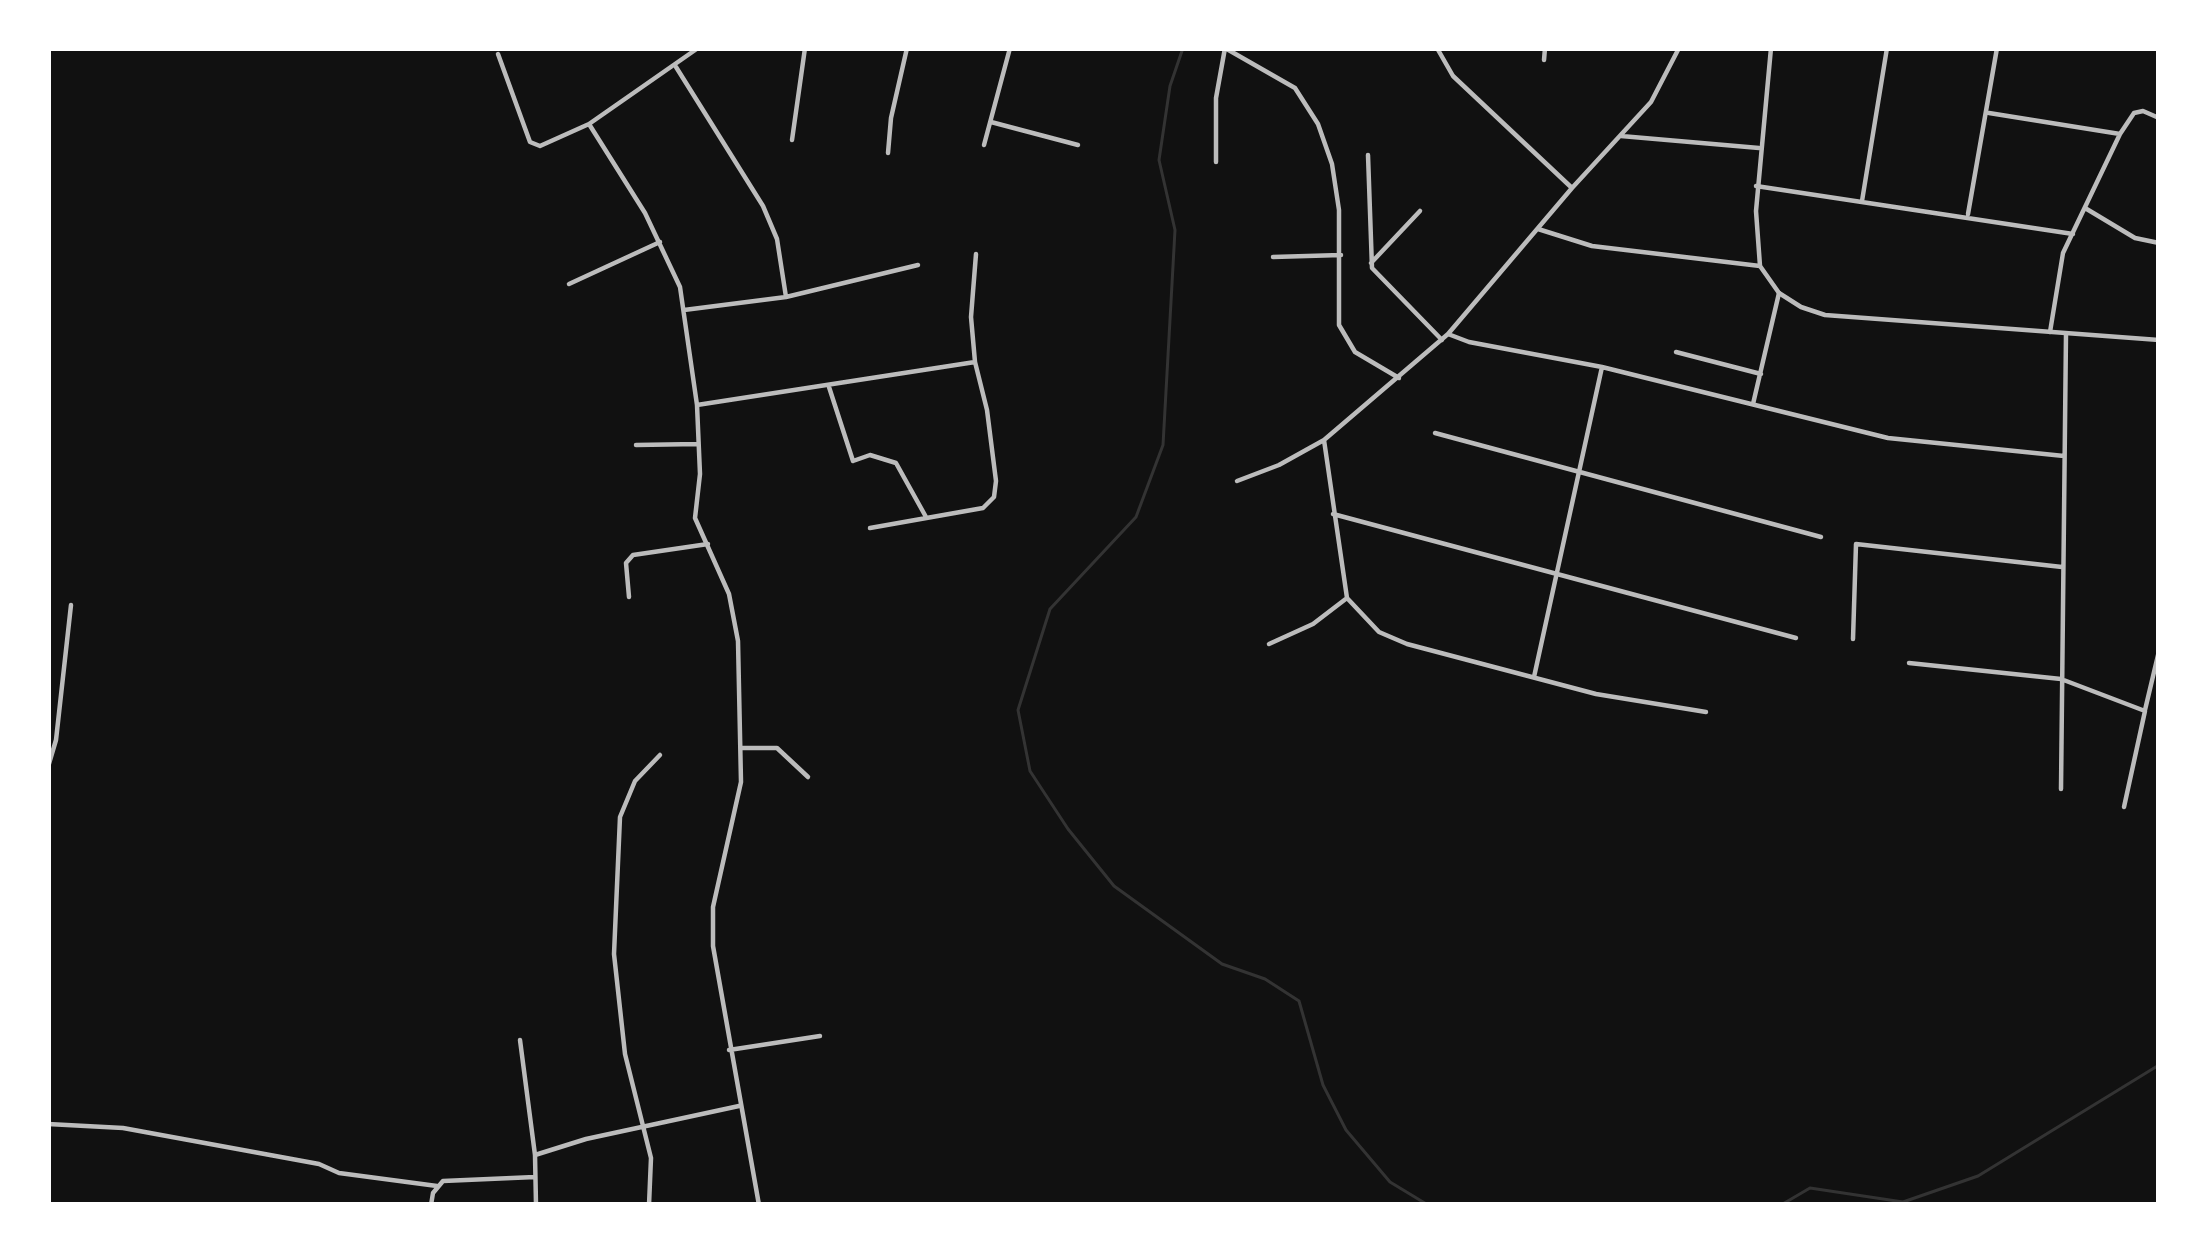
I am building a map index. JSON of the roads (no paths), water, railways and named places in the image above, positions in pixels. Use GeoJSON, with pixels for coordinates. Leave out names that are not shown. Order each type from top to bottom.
{"type":"FeatureCollection","features":[{"type":"Feature","properties":{"kind":"street"},"geometry":{"type":"LineString","coordinates":[[792,140],[805,48]]}},
{"type":"Feature","properties":{"kind":"street"},"geometry":{"type":"LineString","coordinates":[[888,153],[907,48]]}},
{"type":"Feature","properties":{"kind":"street"},"geometry":{"type":"LineString","coordinates":[[984,145],[1010,48]]}},
{"type":"Feature","properties":{"kind":"street"},"geometry":{"type":"LineString","coordinates":[[1216,161],[1216,98],[1225,48],[1279,76],[1307,104],[1332,164],[1341,255],[1339,325],[1355,352],[1399,378]]}},
{"type":"Feature","properties":{"kind":"street"},"geometry":{"type":"LineString","coordinates":[[1437,48],[1453,76],[1572,188]]}},
{"type":"Feature","properties":{"kind":"street"},"geometry":{"type":"LineString","coordinates":[[1544,60],[1545,48]]}},
{"type":"Feature","properties":{"kind":"street"},"geometry":{"type":"LineString","coordinates":[[1237,481],[1280,465],[1324,440],[1445,337],[1651,102],[1678,48]]}},
{"type":"Feature","properties":{"kind":"street"},"geometry":{"type":"LineString","coordinates":[[1771,48],[1756,186],[1760,266],[1779,292],[1825,315],[2159,340]]}},
{"type":"Feature","properties":{"kind":"street"},"geometry":{"type":"LineString","coordinates":[[1862,200],[1887,48]]}},
{"type":"Feature","properties":{"kind":"street"},"geometry":{"type":"LineString","coordinates":[[1967,216],[1997,48]]}},
{"type":"Feature","properties":{"kind":"street"},"geometry":{"type":"LineString","coordinates":[[498,54],[530,142],[540,146],[589,124],[696,49]]}},
{"type":"Feature","properties":{"kind":"street"},"geometry":{"type":"LineString","coordinates":[[676,66],[764,206],[777,239],[786,297]]}},
{"type":"Feature","properties":{"kind":"street"},"geometry":{"type":"LineString","coordinates":[[2050,332],[2062,253],[2120,134],[2134,113],[2143,111],[2159,118]]}},
{"type":"Feature","properties":{"kind":"street"},"geometry":{"type":"LineString","coordinates":[[1987,113],[2120,134]]}},
{"type":"Feature","properties":{"kind":"street"},"geometry":{"type":"LineString","coordinates":[[991,122],[1078,145]]}},
{"type":"Feature","properties":{"kind":"street"},"geometry":{"type":"LineString","coordinates":[[589,124],[660,242],[680,287],[697,405],[695,518],[729,594],[738,641],[741,782],[713,907],[713,946],[759,1205]]}},
{"type":"Feature","properties":{"kind":"street"},"geometry":{"type":"LineString","coordinates":[[1620,136],[1759,148]]}},
{"type":"Feature","properties":{"kind":"street"},"geometry":{"type":"LineString","coordinates":[[1368,155],[1371,263],[1445,337],[1602,367],[1888,438],[2064,456]]}},
{"type":"Feature","properties":{"kind":"street"},"geometry":{"type":"LineString","coordinates":[[1756,186],[2073,234]]}},
{"type":"Feature","properties":{"kind":"street"},"geometry":{"type":"LineString","coordinates":[[2085,208],[2134,238],[2159,243]]}},
{"type":"Feature","properties":{"kind":"street"},"geometry":{"type":"LineString","coordinates":[[1371,263],[1420,211]]}},
{"type":"Feature","properties":{"kind":"street"},"geometry":{"type":"LineString","coordinates":[[1538,229],[1592,246],[1760,266]]}},
{"type":"Feature","properties":{"kind":"street"},"geometry":{"type":"LineString","coordinates":[[569,284],[660,242]]}},
{"type":"Feature","properties":{"kind":"street"},"geometry":{"type":"LineString","coordinates":[[870,528],[983,508],[994,497],[987,410],[975,362],[971,317],[976,254]]}},
{"type":"Feature","properties":{"kind":"street"},"geometry":{"type":"LineString","coordinates":[[1273,257],[1341,255]]}},
{"type":"Feature","properties":{"kind":"street"},"geometry":{"type":"LineString","coordinates":[[684,310],[786,297],[918,265]]}},
{"type":"Feature","properties":{"kind":"street"},"geometry":{"type":"LineString","coordinates":[[1753,404],[1779,292]]}},
{"type":"Feature","properties":{"kind":"street"},"geometry":{"type":"LineString","coordinates":[[2061,789],[2066,334]]}},
{"type":"Feature","properties":{"kind":"street"},"geometry":{"type":"LineString","coordinates":[[1676,352],[1761,374]]}},
{"type":"Feature","properties":{"kind":"street"},"geometry":{"type":"LineString","coordinates":[[697,405],[975,362]]}},
{"type":"Feature","properties":{"kind":"street"},"geometry":{"type":"LineString","coordinates":[[1534,677],[1602,367]]}},
{"type":"Feature","properties":{"kind":"street"},"geometry":{"type":"LineString","coordinates":[[830,387],[853,461],[870,454],[896,463],[928,519]]}},
{"type":"Feature","properties":{"kind":"street"},"geometry":{"type":"LineString","coordinates":[[1436,433],[1821,537]]}},
{"type":"Feature","properties":{"kind":"street"},"geometry":{"type":"LineString","coordinates":[[1324,440],[1346,598],[1379,632],[1407,644],[1534,677],[1646,704],[1706,712]]}},
{"type":"Feature","properties":{"kind":"street"},"geometry":{"type":"LineString","coordinates":[[636,446],[698,444]]}},
{"type":"Feature","properties":{"kind":"street"},"geometry":{"type":"LineString","coordinates":[[1333,514],[1796,638]]}},
{"type":"Feature","properties":{"kind":"street"},"geometry":{"type":"LineString","coordinates":[[629,597],[626,562],[633,555],[708,544]]}},
{"type":"Feature","properties":{"kind":"street"},"geometry":{"type":"LineString","coordinates":[[1853,639],[1856,544],[2062,567]]}},
{"type":"Feature","properties":{"kind":"street"},"geometry":{"type":"LineString","coordinates":[[1269,644],[1313,624],[1346,598]]}},
{"type":"Feature","properties":{"kind":"street"},"geometry":{"type":"LineString","coordinates":[[48,767],[56,740],[71,605]]}},
{"type":"Feature","properties":{"kind":"street"},"geometry":{"type":"LineString","coordinates":[[2124,807],[2159,651]]}},
{"type":"Feature","properties":{"kind":"street"},"geometry":{"type":"LineString","coordinates":[[1909,663],[2061,679],[2145,711]]}},
{"type":"Feature","properties":{"kind":"street"},"geometry":{"type":"LineString","coordinates":[[741,748],[778,748],[808,777]]}},
{"type":"Feature","properties":{"kind":"street"},"geometry":{"type":"LineString","coordinates":[[649,1205],[651,1158],[626,1054],[614,954],[620,817],[635,781],[660,755]]}},
{"type":"Feature","properties":{"kind":"street"},"geometry":{"type":"LineString","coordinates":[[729,1050],[820,1036]]}},
{"type":"Feature","properties":{"kind":"street"},"geometry":{"type":"LineString","coordinates":[[520,1040],[535,1155],[536,1205]]}},
{"type":"Feature","properties":{"kind":"street"},"geometry":{"type":"LineString","coordinates":[[535,1155],[741,1105]]}},
{"type":"Feature","properties":{"kind":"street"},"geometry":{"type":"LineString","coordinates":[[48,1124],[123,1127],[319,1164],[339,1173],[437,1186],[451,1179],[536,1177]]}},
{"type":"Feature","properties":{"kind":"street"},"geometry":{"type":"LineString","coordinates":[[431,1205],[437,1186]]}},
{"type":"Feature","properties":{"kind":"waterway"},"geometry":{"type":"LineString","coordinates":[[1183,48],[1170,86],[1159,160],[1175,230],[1163,445],[1136,517],[1050,609],[1018,710],[1030,771],[1114,886],[1222,964],[1265,979],[1299,1001],[1323,1085],[1346,1130],[1390,1182],[1428,1205]]}},
{"type":"Feature","properties":{"kind":"waterway"},"geometry":{"type":"LineString","coordinates":[[1781,1205],[1810,1188],[1903,1202],[1978,1176],[2159,1065]]}}]}
